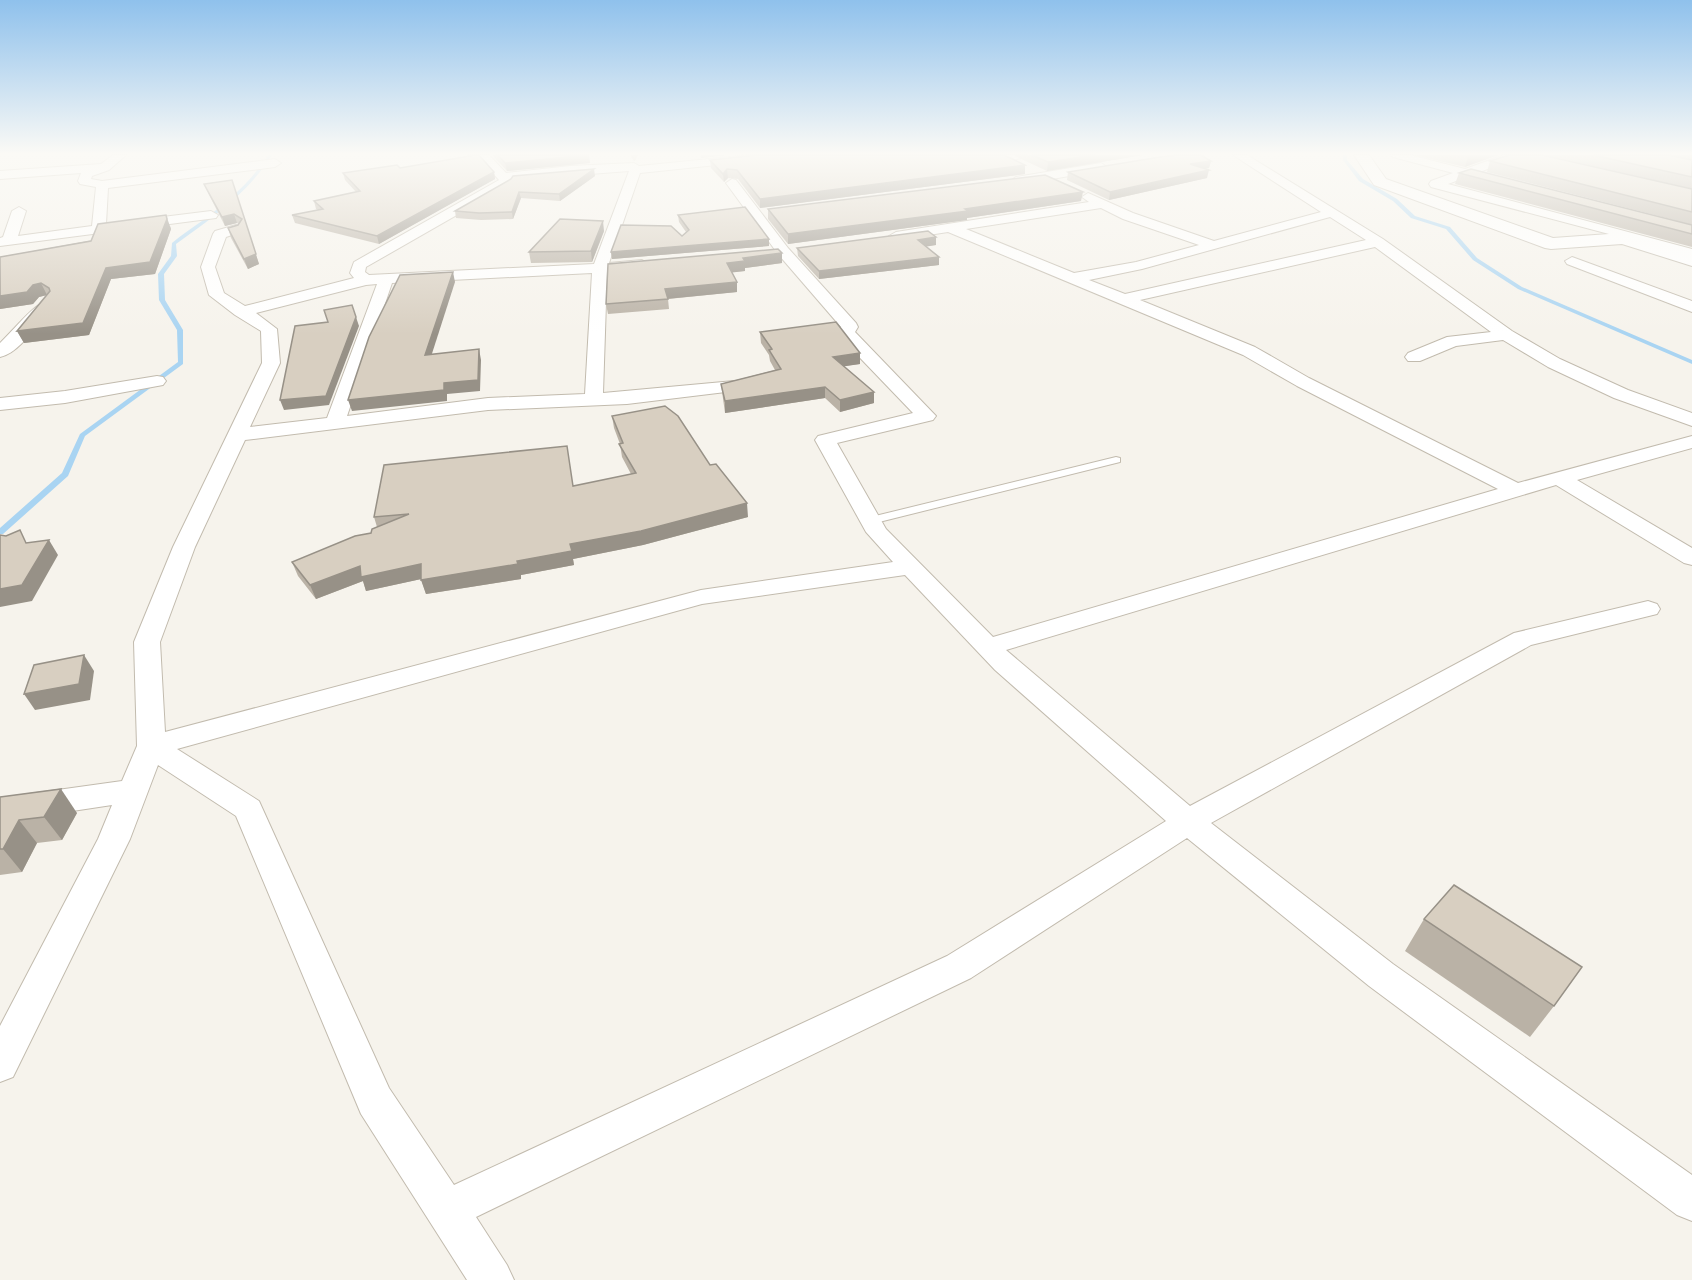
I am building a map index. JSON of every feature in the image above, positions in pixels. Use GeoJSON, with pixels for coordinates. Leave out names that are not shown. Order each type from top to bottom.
{"type":"FeatureCollection","features":[{"type":"Feature","properties":{"kind":"street"},"geometry":{"type":"LineString","coordinates":[[4,242],[17,215]]}},
{"type":"Feature","properties":{"kind":"street"},"geometry":{"type":"LineString","coordinates":[[99,230],[100,215]]}},
{"type":"Feature","properties":{"kind":"street"},"geometry":{"type":"LineString","coordinates":[[4,242],[211,215]]}},
{"type":"Feature","properties":{"kind":"street"},"geometry":{"type":"LineString","coordinates":[[366,280],[357,273],[359,265],[448,215]]}},
{"type":"Feature","properties":{"kind":"street"},"geometry":{"type":"LineString","coordinates":[[594,399],[600,268],[617,215]]}},
{"type":"Feature","properties":{"kind":"street"},"geometry":{"type":"LineString","coordinates":[[761,215],[783,251],[850,327],[846,333],[926,416],[825,440],[878,532],[911,567],[1004,664],[1188,822],[1381,975],[1692,1200]]}},
{"type":"Feature","properties":{"kind":"street"},"geometry":{"type":"LineString","coordinates":[[878,238],[1038,215]]}},
{"type":"Feature","properties":{"kind":"street"},"geometry":{"type":"LineString","coordinates":[[1125,215],[1214,245]]}},
{"type":"Feature","properties":{"kind":"street"},"geometry":{"type":"LineString","coordinates":[[1073,278],[1137,266],[1325,215]]}},
{"type":"Feature","properties":{"kind":"street"},"geometry":{"type":"LineString","coordinates":[[1334,215],[1378,242],[1506,335],[1554,363],[1621,394],[1692,420]]}},
{"type":"Feature","properties":{"kind":"street"},"geometry":{"type":"LineString","coordinates":[[1470,215],[1551,244],[1623,238],[1692,260]]}},
{"type":"Feature","properties":{"kind":"street"},"geometry":{"type":"LineString","coordinates":[[1552,215],[1692,254]]}},
{"type":"Feature","properties":{"kind":"street"},"geometry":{"type":"LineString","coordinates":[[0,1064],[114,839],[152,746],[147,642],[184,547],[271,363],[269,329],[217,295],[208,267],[220,234],[236,229]]}},
{"type":"Feature","properties":{"kind":"street"},"geometry":{"type":"LineString","coordinates":[[952,229],[1249,351],[1303,382],[1515,490]]}},
{"type":"Feature","properties":{"kind":"street"},"geometry":{"type":"LineString","coordinates":[[1124,299],[1378,242]]}},
{"type":"Feature","properties":{"kind":"street"},"geometry":{"type":"LineString","coordinates":[[1572,261],[1692,307]]}},
{"type":"Feature","properties":{"kind":"street"},"geometry":{"type":"LineString","coordinates":[[241,312],[366,280],[657,263]]}},
{"type":"Feature","properties":{"kind":"street"},"geometry":{"type":"LineString","coordinates":[[335,423],[386,279]]}},
{"type":"Feature","properties":{"kind":"street"},"geometry":{"type":"LineString","coordinates":[[0,352],[25,329],[46,302]]}},
{"type":"Feature","properties":{"kind":"street"},"geometry":{"type":"LineString","coordinates":[[1414,357],[1453,341],[1506,335]]}},
{"type":"Feature","properties":{"kind":"street"},"geometry":{"type":"LineString","coordinates":[[0,404],[157,381]]}},
{"type":"Feature","properties":{"kind":"street"},"geometry":{"type":"LineString","coordinates":[[237,435],[488,404],[594,399],[734,386]]}},
{"type":"Feature","properties":{"kind":"street"},"geometry":{"type":"LineString","coordinates":[[988,647],[1515,490],[1692,442]]}},
{"type":"Feature","properties":{"kind":"street"},"geometry":{"type":"LineString","coordinates":[[1559,478],[1692,558]]}},
{"type":"Feature","properties":{"kind":"street"},"geometry":{"type":"LineString","coordinates":[[1667,542],[1692,537]]}},
{"type":"Feature","properties":{"kind":"street"},"geometry":{"type":"LineString","coordinates":[[152,746],[701,597],[911,567]]}},
{"type":"Feature","properties":{"kind":"street"},"geometry":{"type":"LineString","coordinates":[[446,1210],[959,968],[1188,822],[1523,639],[1648,609]]}},
{"type":"Feature","properties":{"kind":"street"},"geometry":{"type":"LineString","coordinates":[[152,746],[248,809],[375,1101],[492,1280]]}},
{"type":"Feature","properties":{"kind":"street"},"geometry":{"type":"LineString","coordinates":[[0,810],[134,791]]}},
{"type":"Feature","properties":{"kind":"lane"},"geometry":{"type":"LineString","coordinates":[[871,520],[1116,460]]}},
{"type":"Feature","properties":{"kind":"building"},"geometry":{"type":"Polygon","coordinates":[[[166,215],[167,219],[150,262],[106,268],[83,323],[17,331],[50,291],[41,283],[33,285],[27,292],[0,296],[0,257],[91,241],[98,224],[166,215]]]}},
{"type":"Feature","properties":{"kind":"building"},"geometry":{"type":"Polygon","coordinates":[[[235,215],[243,215],[256,254],[244,259],[228,228],[238,225],[242,219],[235,215]]]}},
{"type":"Feature","properties":{"kind":"building"},"geometry":{"type":"Polygon","coordinates":[[[293,215],[416,215],[377,236],[293,215]]]}},
{"type":"Feature","properties":{"kind":"building"},"geometry":{"type":"Polygon","coordinates":[[[678,215],[751,215],[769,239],[611,252],[621,225],[671,226],[682,236],[689,230],[678,215]]]}},
{"type":"Feature","properties":{"kind":"building"},"geometry":{"type":"Polygon","coordinates":[[[773,215],[939,215],[788,234],[773,215]]]}},
{"type":"Feature","properties":{"kind":"building"},"geometry":{"type":"Polygon","coordinates":[[[1618,215],[1651,215],[1692,225],[1692,234],[1618,215]]]}},
{"type":"Feature","properties":{"kind":"building"},"geometry":{"type":"Polygon","coordinates":[[[560,219],[603,221],[591,251],[529,252],[560,219]]]}},
{"type":"Feature","properties":{"kind":"building"},"geometry":{"type":"Polygon","coordinates":[[[928,231],[936,237],[918,240],[939,257],[819,271],[797,248],[928,231]]]}},
{"type":"Feature","properties":{"kind":"building"},"geometry":{"type":"Polygon","coordinates":[[[778,249],[782,253],[743,258],[745,261],[727,263],[737,282],[665,289],[668,299],[606,304],[608,264],[778,249]]]}},
{"type":"Feature","properties":{"kind":"building"},"geometry":{"type":"Polygon","coordinates":[[[453,272],[425,355],[479,349],[478,380],[444,383],[444,390],[348,400],[369,337],[400,275],[453,272]]]}},
{"type":"Feature","properties":{"kind":"building"},"geometry":{"type":"Polygon","coordinates":[[[352,305],[356,317],[326,396],[280,400],[295,326],[328,322],[324,310],[352,305]]]}},
{"type":"Feature","properties":{"kind":"building"},"geometry":{"type":"Polygon","coordinates":[[[836,322],[860,353],[833,357],[874,392],[840,400],[825,387],[725,401],[721,384],[781,369],[769,350],[772,349],[760,332],[836,322]]]}},
{"type":"Feature","properties":{"kind":"building"},"geometry":{"type":"Polygon","coordinates":[[[665,406],[678,416],[710,465],[716,464],[747,503],[641,531],[570,544],[572,551],[517,561],[518,564],[421,580],[421,564],[361,577],[360,566],[310,585],[292,562],[355,536],[371,533],[372,529],[409,514],[374,517],[384,465],[567,446],[573,486],[636,473],[619,444],[623,443],[612,416],[665,406]]]}},
{"type":"Feature","properties":{"kind":"building"},"geometry":{"type":"Polygon","coordinates":[[[20,530],[26,543],[49,540],[22,585],[0,589],[0,535],[6,536],[20,530]]]}},
{"type":"Feature","properties":{"kind":"building"},"geometry":{"type":"Polygon","coordinates":[[[84,655],[79,684],[24,694],[34,665],[84,655]]]}},
{"type":"Feature","properties":{"kind":"building"},"geometry":{"type":"Polygon","coordinates":[[[61,789],[44,817],[19,820],[3,849],[0,849],[0,797],[61,789]]]}},
{"type":"Feature","properties":{"kind":"building"},"geometry":{"type":"Polygon","coordinates":[[[1454,885],[1582,967],[1554,1006],[1424,919],[1454,885]]]}},
{"type":"Feature","properties":{"kind":"waterway"},"geometry":{"type":"LineString","coordinates":[[0,532],[65,474],[82,435],[181,363],[180,330],[162,300],[161,274],[174,256],[174,243],[213,215]]}},
{"type":"Feature","properties":{"kind":"waterway"},"geometry":{"type":"LineString","coordinates":[[1411,215],[1448,228],[1475,259],[1520,288],[1692,362]]}}]}
